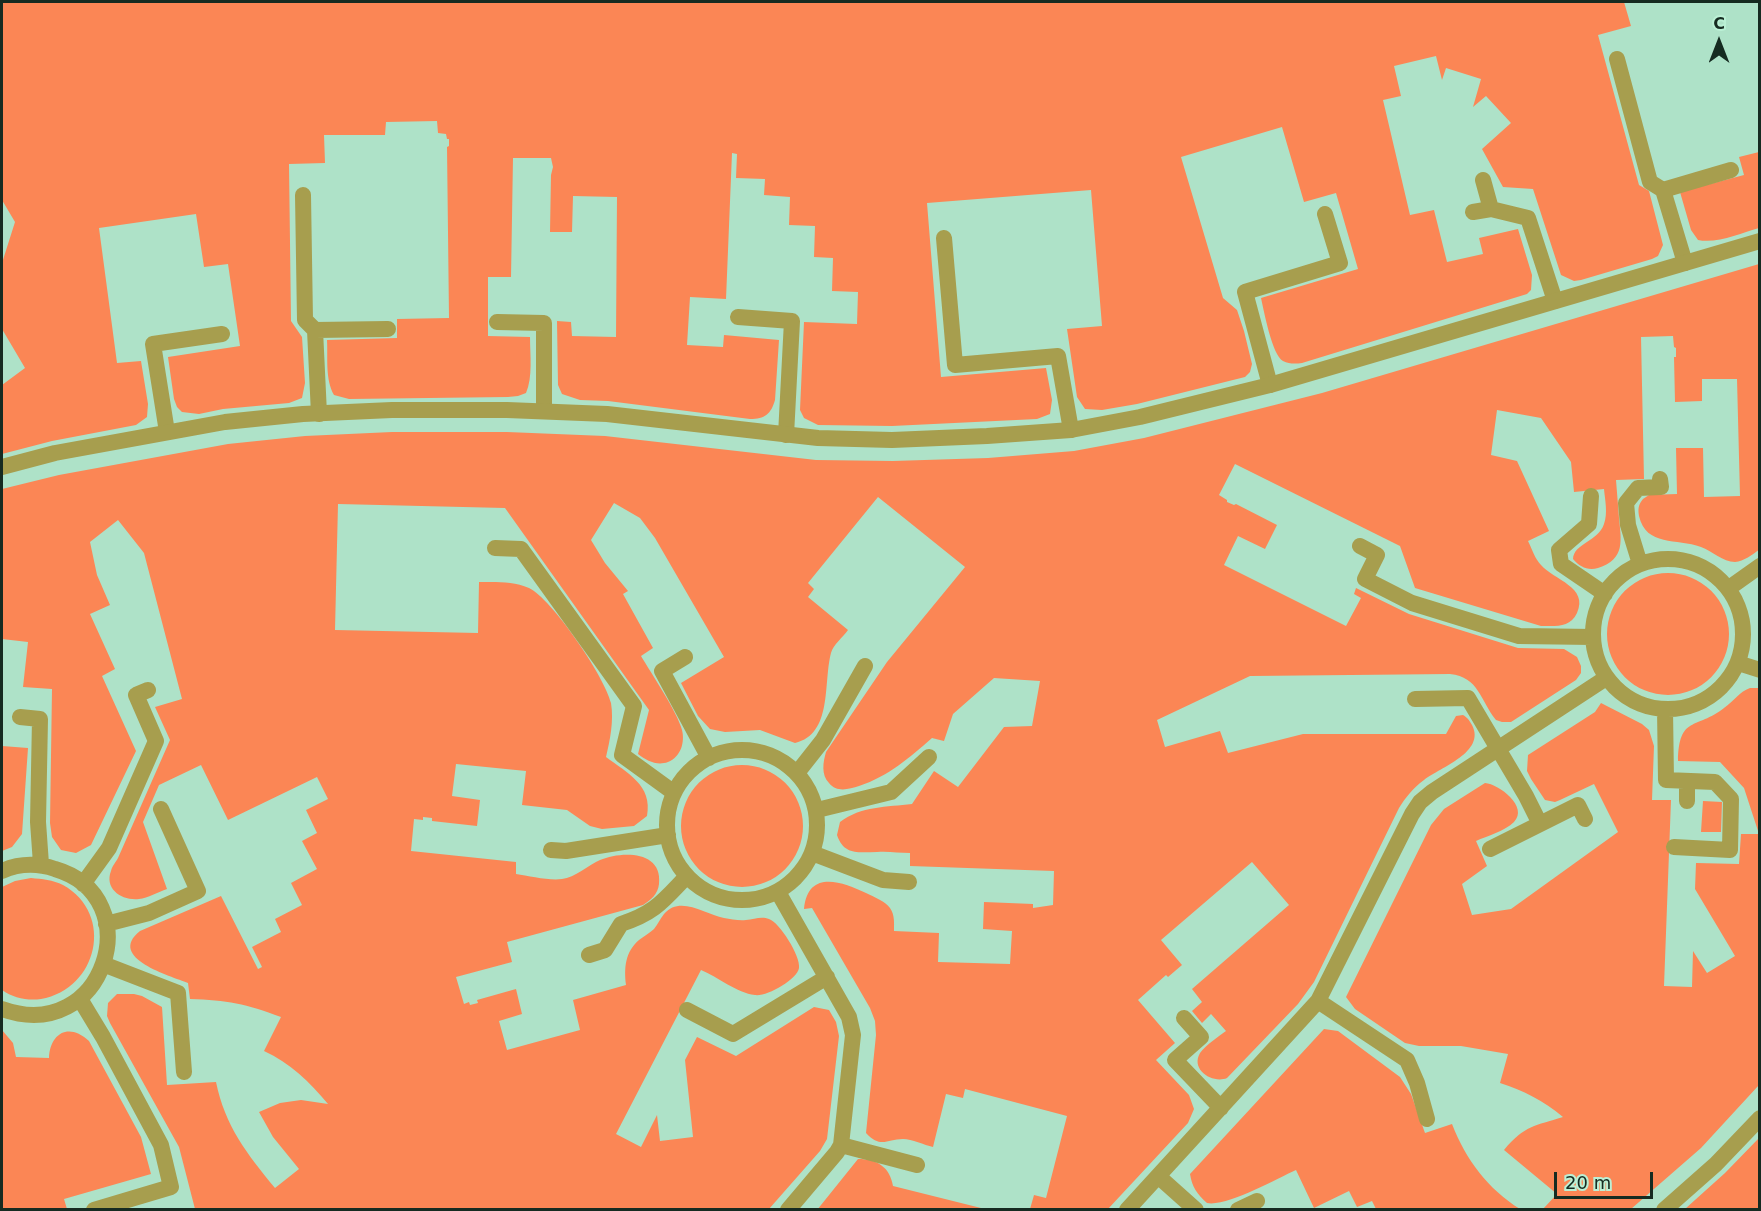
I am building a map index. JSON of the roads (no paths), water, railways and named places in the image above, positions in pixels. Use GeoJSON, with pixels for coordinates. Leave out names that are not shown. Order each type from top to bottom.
{"type":"FeatureCollection","features":[{"type":"Feature","properties":{"kind":"street"},"geometry":{"type":"LineString","coordinates":[[1617,59],[1650,182],[1663,190],[1685,263]]}},
{"type":"Feature","properties":{"kind":"street"},"geometry":{"type":"LineString","coordinates":[[1663,190],[1731,171]]}},
{"type":"Feature","properties":{"kind":"street"},"geometry":{"type":"LineString","coordinates":[[1484,180],[1491,209]]}},
{"type":"Feature","properties":{"kind":"street"},"geometry":{"type":"LineString","coordinates":[[303,195],[305,320],[315,330],[319,414]]}},
{"type":"Feature","properties":{"kind":"street"},"geometry":{"type":"LineString","coordinates":[[1473,212],[1491,209],[1528,218],[1555,302]]}},
{"type":"Feature","properties":{"kind":"street"},"geometry":{"type":"LineString","coordinates":[[1270,385],[1245,292],[1340,263],[1325,214]]}},
{"type":"Feature","properties":{"kind":"street"},"geometry":{"type":"LineString","coordinates":[[944,238],[955,365],[1058,356],[1071,430]]}},
{"type":"Feature","properties":{"kind":"street"},"geometry":{"type":"LineString","coordinates":[[2,467],[55,453],[225,422],[392,410],[544,411],[607,414],[786,435],[892,440],[1071,430],[1140,417],[1270,385],[1760,241]]}},
{"type":"Feature","properties":{"kind":"street"},"geometry":{"type":"LineString","coordinates":[[497,322],[529,315],[544,323],[544,411]]}},
{"type":"Feature","properties":{"kind":"street"},"geometry":{"type":"LineString","coordinates":[[738,317],[792,321],[786,435]]}},
{"type":"Feature","properties":{"kind":"street"},"geometry":{"type":"LineString","coordinates":[[315,330],[388,329]]}},
{"type":"Feature","properties":{"kind":"street"},"geometry":{"type":"LineString","coordinates":[[167,432],[153,344],[222,334]]}},
{"type":"Feature","properties":{"kind":"street"},"geometry":{"type":"LineString","coordinates":[[1640,564],[1628,525],[1626,502],[1638,488],[1661,487],[1660,479]]}},
{"type":"Feature","properties":{"kind":"street"},"geometry":{"type":"LineString","coordinates":[[1591,496],[1589,524],[1568,532],[1559,550],[1562,564],[1605,594]]}},
{"type":"Feature","properties":{"kind":"street"},"geometry":{"type":"LineString","coordinates":[[1360,546],[1377,555],[1365,579],[1412,603],[1519,636],[1593,637]]}},
{"type":"Feature","properties":{"kind":"street"},"geometry":{"type":"LineString","coordinates":[[495,548],[520,549],[634,706],[622,754],[674,792]]}},
{"type":"Feature","properties":{"kind":"street"},"geometry":{"type":"LineString","coordinates":[[1659,558],[1679,559],[1698,564],[1715,574],[1729,588],[1739,605],[1744,624],[1743,644],[1738,663],[1728,680],[1714,694],[1697,704],[1678,709],[1665,709],[1639,703],[1622,693],[1606,678],[1598,662],[1593,624],[1599,604],[1609,587],[1623,573],[1659,558]]}},
{"type":"Feature","properties":{"kind":"street"},"geometry":{"type":"LineString","coordinates":[[1729,588],[1760,566]]}},
{"type":"Feature","properties":{"kind":"street"},"geometry":{"type":"LineString","coordinates":[[685,657],[662,671],[709,758]]}},
{"type":"Feature","properties":{"kind":"street"},"geometry":{"type":"LineString","coordinates":[[1738,663],[1760,670]]}},
{"type":"Feature","properties":{"kind":"street"},"geometry":{"type":"LineString","coordinates":[[797,773],[823,740],[865,666]]}},
{"type":"Feature","properties":{"kind":"street"},"geometry":{"type":"LineString","coordinates":[[1127,1209],[1318,1001],[1416,808],[1432,792],[1606,678]]}},
{"type":"Feature","properties":{"kind":"street"},"geometry":{"type":"LineString","coordinates":[[83,884],[109,848],[156,741],[136,695],[148,690]]}},
{"type":"Feature","properties":{"kind":"street"},"geometry":{"type":"LineString","coordinates":[[1415,699],[1468,698],[1540,824]]}},
{"type":"Feature","properties":{"kind":"street"},"geometry":{"type":"LineString","coordinates":[[1665,709],[1666,780],[1715,782],[1731,799],[1730,850],[1674,847]]}},
{"type":"Feature","properties":{"kind":"street"},"geometry":{"type":"LineString","coordinates":[[20,717],[40,719],[38,822],[41,864]]}},
{"type":"Feature","properties":{"kind":"street"},"geometry":{"type":"LineString","coordinates":[[741,750],[754,751],[779,759],[797,773],[813,796],[818,825],[816,844],[796,878],[778,892],[763,898],[743,901],[729,899],[705,891],[677,864],[669,846],[669,806],[674,792],[694,767],[709,758],[722,752],[741,750]]}},
{"type":"Feature","properties":{"kind":"street"},"geometry":{"type":"LineString","coordinates":[[817,810],[891,792],[929,757]]}},
{"type":"Feature","properties":{"kind":"street"},"geometry":{"type":"LineString","coordinates":[[1687,781],[1687,801]]}},
{"type":"Feature","properties":{"kind":"street"},"geometry":{"type":"LineString","coordinates":[[1490,849],[1578,805],[1585,819]]}},
{"type":"Feature","properties":{"kind":"street"},"geometry":{"type":"LineString","coordinates":[[106,924],[149,913],[198,891],[161,809]]}},
{"type":"Feature","properties":{"kind":"street"},"geometry":{"type":"LineString","coordinates":[[551,850],[566,851],[668,835]]}},
{"type":"Feature","properties":{"kind":"street"},"geometry":{"type":"LineString","coordinates":[[812,854],[884,880],[909,882]]}},
{"type":"Feature","properties":{"kind":"street"},"geometry":{"type":"LineString","coordinates":[[2,871],[24,864],[41,864],[65,872],[83,884],[93,894],[103,911],[108,951],[92,987],[80,999],[61,1010],[42,1015],[22,1014],[2,1009]]}},
{"type":"Feature","properties":{"kind":"street"},"geometry":{"type":"LineString","coordinates":[[590,955],[605,950],[621,924],[643,917],[687,876]]}},
{"type":"Feature","properties":{"kind":"street"},"geometry":{"type":"LineString","coordinates":[[778,892],[849,1017],[854,1035],[841,1145],[831,1160],[788,1209]]}},
{"type":"Feature","properties":{"kind":"street"},"geometry":{"type":"LineString","coordinates":[[103,964],[178,993],[184,1072]]}},
{"type":"Feature","properties":{"kind":"street"},"geometry":{"type":"LineString","coordinates":[[687,1010],[733,1034],[827,977]]}},
{"type":"Feature","properties":{"kind":"street"},"geometry":{"type":"LineString","coordinates":[[80,999],[161,1145],[171,1187],[94,1209]]}},
{"type":"Feature","properties":{"kind":"street"},"geometry":{"type":"LineString","coordinates":[[1318,1001],[1407,1060],[1417,1083],[1427,1119]]}},
{"type":"Feature","properties":{"kind":"street"},"geometry":{"type":"LineString","coordinates":[[1184,1018],[1201,1037],[1174,1060],[1221,1108]]}},
{"type":"Feature","properties":{"kind":"street"},"geometry":{"type":"LineString","coordinates":[[1665,1209],[1716,1164],[1760,1118]]}},
{"type":"Feature","properties":{"kind":"street"},"geometry":{"type":"LineString","coordinates":[[841,1145],[917,1164]]}},
{"type":"Feature","properties":{"kind":"street"},"geometry":{"type":"LineString","coordinates":[[1158,1176],[1196,1209]]}},
{"type":"Feature","properties":{"kind":"street"},"geometry":{"type":"LineString","coordinates":[[1238,1209],[1257,1201]]}}]}
